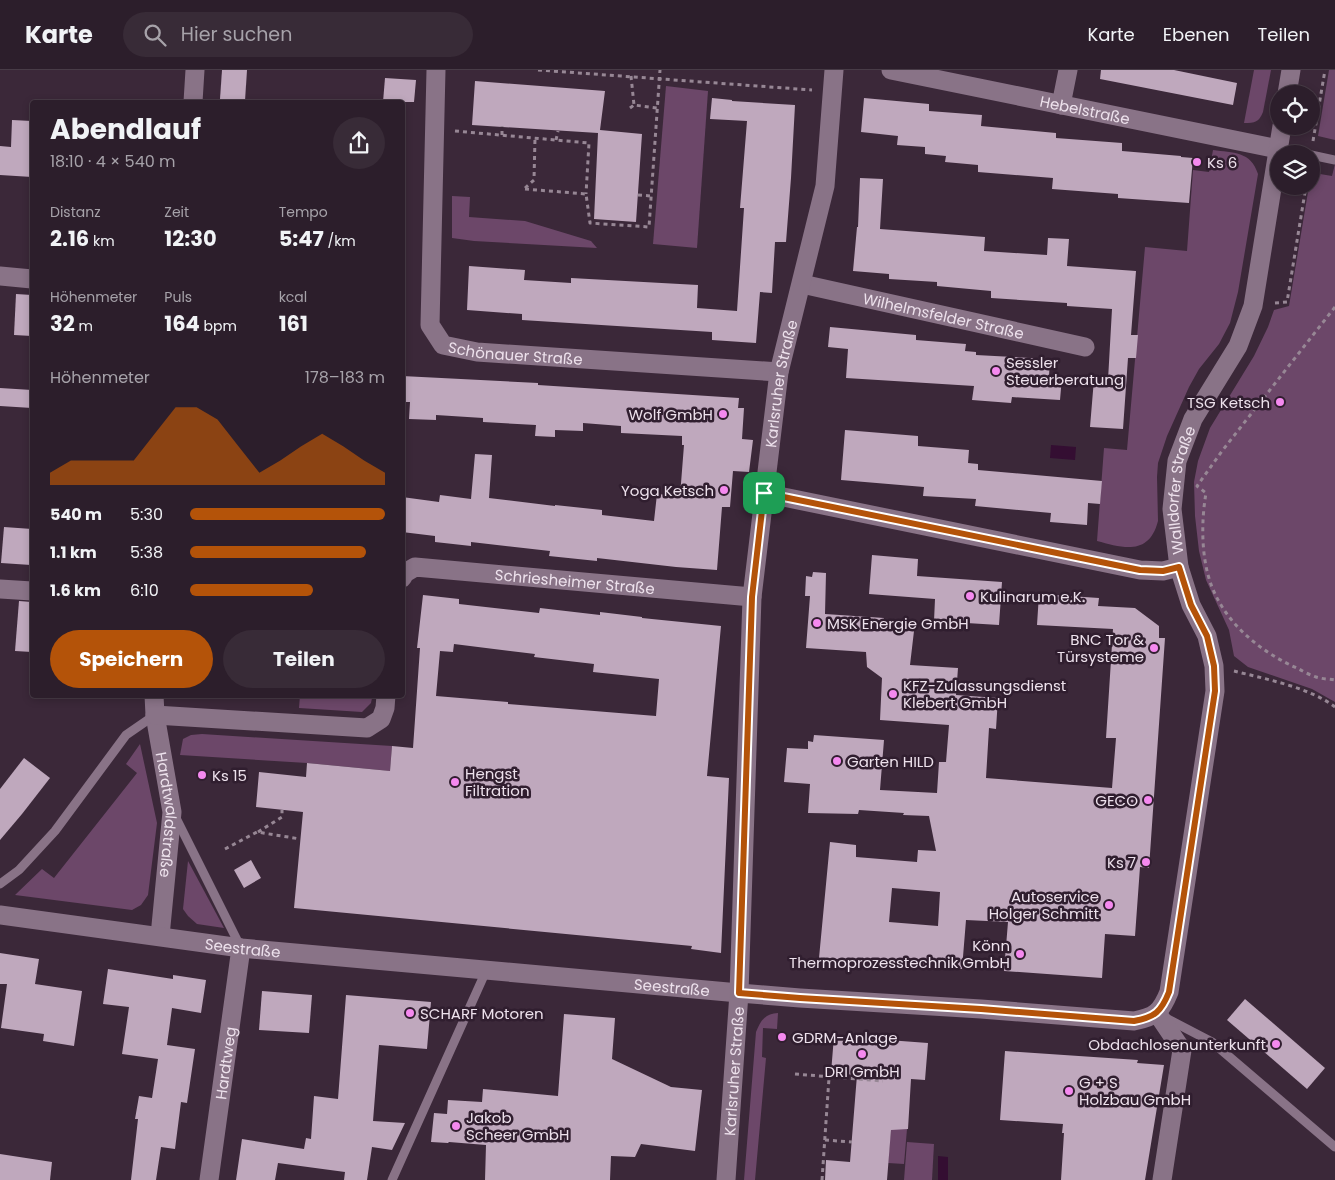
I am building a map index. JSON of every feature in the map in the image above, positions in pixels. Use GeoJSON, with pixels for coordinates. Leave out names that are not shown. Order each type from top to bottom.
{"type":"FeatureCollection","features":[{"type":"Feature","properties":{"kind":"street"},"geometry":{"type":"LineString","coordinates":[[193,100],[195,70]]}},
{"type":"Feature","properties":{"kind":"street","name":"Schönauer Straße"},"geometry":{"type":"LineString","coordinates":[[436,70],[430,325],[443,345],[477,352],[779,372]]}},
{"type":"Feature","properties":{"kind":"street","name":"Karlsruher Straße"},"geometry":{"type":"LineString","coordinates":[[726,1180],[739,993],[752,597],[779,372],[825,186],[834,70]]}},
{"type":"Feature","properties":{"kind":"street","name":"Hebelstraße"},"geometry":{"type":"LineString","coordinates":[[891,70],[1270,147]]}},
{"type":"Feature","properties":{"kind":"street"},"geometry":{"type":"LineString","coordinates":[[1061,105],[1068,70]]}},
{"type":"Feature","properties":{"kind":"street"},"geometry":{"type":"LineString","coordinates":[[1288,85],[1291,70]]}},
{"type":"Feature","properties":{"kind":"street","name":"Walldorfer Straße"},"geometry":{"type":"LineString","coordinates":[[1157,1013],[1169,992],[1215,691],[1214,666],[1207,636],[1191,605],[1179,567],[1172,509],[1177,461],[1193,419],[1238,346],[1253,306],[1271,195]]}},
{"type":"Feature","properties":{"kind":"street"},"geometry":{"type":"LineString","coordinates":[[0,276],[30,279]]}},
{"type":"Feature","properties":{"kind":"street","name":"Wilhelmsfelder Straße"},"geometry":{"type":"LineString","coordinates":[[802,284],[1085,347]]}},
{"type":"Feature","properties":{"kind":"street"},"geometry":{"type":"LineString","coordinates":[[764,493],[1140,570],[1163,571],[1179,567]]}},
{"type":"Feature","properties":{"kind":"street","name":"Schriesheimer Straße"},"geometry":{"type":"LineString","coordinates":[[405,573],[415,567],[752,597]]}},
{"type":"Feature","properties":{"kind":"street"},"geometry":{"type":"LineString","coordinates":[[0,589],[30,591]]}},
{"type":"Feature","properties":{"kind":"street","name":"Hardtwaldstraße"},"geometry":{"type":"LineString","coordinates":[[154,698],[155,715],[172,812],[160,936]]}},
{"type":"Feature","properties":{"kind":"street"},"geometry":{"type":"LineString","coordinates":[[155,715],[367,728],[380,719],[385,708],[386,698]]}},
{"type":"Feature","properties":{"kind":"street","name":"Seestraße"},"geometry":{"type":"LineString","coordinates":[[0,915],[241,948],[739,993],[1134,1021],[1157,1013]]}},
{"type":"Feature","properties":{"kind":"street","name":"Hardtweg"},"geometry":{"type":"LineString","coordinates":[[209,1180],[241,948]]}},
{"type":"Feature","properties":{"kind":"street"},"geometry":{"type":"LineString","coordinates":[[1157,1013],[1182,1050],[1162,1180]]}},
{"type":"Feature","properties":{"kind":"lane"},"geometry":{"type":"LineString","coordinates":[[1320,158],[1335,160]]}},
{"type":"Feature","properties":{"kind":"lane"},"geometry":{"type":"LineString","coordinates":[[0,884],[19,870],[56,831],[126,735],[155,715]]}},
{"type":"Feature","properties":{"kind":"lane"},"geometry":{"type":"LineString","coordinates":[[172,812],[241,948]]}},
{"type":"Feature","properties":{"kind":"lane"},"geometry":{"type":"LineString","coordinates":[[392,1180],[486,971]]}},
{"type":"Feature","properties":{"kind":"lane"},"geometry":{"type":"LineString","coordinates":[[1157,1013],[1212,1042],[1335,1147]]}},
{"type":"Feature","properties":{"kind":"path"},"geometry":{"type":"LineString","coordinates":[[538,70],[832,92]]}},
{"type":"Feature","properties":{"kind":"path"},"geometry":{"type":"LineString","coordinates":[[435,129],[589,143],[586,194],[590,223],[649,227],[660,70]]}},
{"type":"Feature","properties":{"kind":"path"},"geometry":{"type":"LineString","coordinates":[[1313,144],[1325,70]]}},
{"type":"Feature","properties":{"kind":"path"},"geometry":{"type":"LineString","coordinates":[[631,76],[634,104]]}},
{"type":"Feature","properties":{"kind":"path"},"geometry":{"type":"LineString","coordinates":[[634,104],[657,108]]}},
{"type":"Feature","properties":{"kind":"path"},"geometry":{"type":"LineString","coordinates":[[630,108],[634,104]]}},
{"type":"Feature","properties":{"kind":"path"},"geometry":{"type":"LineString","coordinates":[[502,126],[502,135]]}},
{"type":"Feature","properties":{"kind":"path"},"geometry":{"type":"LineString","coordinates":[[556,140],[558,131]]}},
{"type":"Feature","properties":{"kind":"path"},"geometry":{"type":"LineString","coordinates":[[535,138],[534,180],[525,189],[586,194]]}},
{"type":"Feature","properties":{"kind":"path"},"geometry":{"type":"LineString","coordinates":[[638,195],[651,196]]}},
{"type":"Feature","properties":{"kind":"path"},"geometry":{"type":"LineString","coordinates":[[1270,304],[1287,302],[1305,195]]}},
{"type":"Feature","properties":{"kind":"path"},"geometry":{"type":"LineString","coordinates":[[1335,307],[1222,451],[1197,486],[1206,493],[1202,518],[1204,550],[1212,587],[1235,625],[1252,641],[1292,667],[1316,677],[1335,680]]}},
{"type":"Feature","properties":{"kind":"path"},"geometry":{"type":"LineString","coordinates":[[1214,666],[1277,682],[1307,692],[1329,702],[1335,707]]}},
{"type":"Feature","properties":{"kind":"path"},"geometry":{"type":"LineString","coordinates":[[225,849],[282,817],[282,810]]}},
{"type":"Feature","properties":{"kind":"path"},"geometry":{"type":"LineString","coordinates":[[257,832],[300,839]]}},
{"type":"Feature","properties":{"kind":"path"},"geometry":{"type":"LineString","coordinates":[[795,1074],[883,1081]]}},
{"type":"Feature","properties":{"kind":"path"},"geometry":{"type":"LineString","coordinates":[[822,1180],[830,1078]]}},
{"type":"Feature","properties":{"kind":"path"},"geometry":{"type":"LineString","coordinates":[[825,1140],[852,1142]]}},
{"type":"Feature","properties":{"kind":"shaded area"},"geometry":{"type":"Polygon","coordinates":[[[1254,70],[1271,70],[1263,112],[1260,118],[1251,123],[1244,123],[1254,70]]]}},
{"type":"Feature","properties":{"kind":"shaded area"},"geometry":{"type":"Polygon","coordinates":[[[1329,70],[1335,70],[1335,140],[1318,136],[1320,135],[1320,124],[1329,70]]]}},
{"type":"Feature","properties":{"kind":"shaded area"},"geometry":{"type":"Polygon","coordinates":[[[666,86],[708,91],[697,248],[653,244],[666,86]]]}},
{"type":"Feature","properties":{"kind":"shaded area"},"geometry":{"type":"Polygon","coordinates":[[[1213,150],[1246,157],[1255,166],[1258,174],[1238,292],[1230,323],[1219,344],[1199,369],[1167,436],[1158,463],[1158,521],[1154,532],[1142,545],[1134,547],[1116,546],[1097,541],[1104,448],[1127,450],[1145,247],[1187,251],[1193,170],[1209,172],[1213,150]]]}},
{"type":"Feature","properties":{"kind":"shaded area","name":"TSG Ketsch"},"geometry":{"type":"Polygon","coordinates":[[[1335,164],[1335,702],[1312,689],[1248,667],[1234,656],[1229,630],[1206,580],[1199,551],[1194,482],[1198,461],[1210,428],[1254,356],[1274,310],[1289,306],[1308,195],[1320,195],[1320,174],[1332,176],[1335,164]]]}},
{"type":"Feature","properties":{"kind":"shaded area"},"geometry":{"type":"Polygon","coordinates":[[[452,196],[470,197],[469,217],[525,221],[591,241],[597,248],[452,238],[452,196]]]}},
{"type":"Feature","properties":{"kind":"shaded area"},"geometry":{"type":"Polygon","coordinates":[[[1051,445],[1076,447],[1075,460],[1050,458],[1051,445]]]}},
{"type":"Feature","properties":{"kind":"shaded area"},"geometry":{"type":"Polygon","coordinates":[[[300,698],[372,698],[371,703],[362,712],[299,708],[300,698]]]}},
{"type":"Feature","properties":{"kind":"shaded area"},"geometry":{"type":"Polygon","coordinates":[[[202,734],[392,746],[390,771],[307,763],[180,755],[183,739],[191,735],[202,734]]]}},
{"type":"Feature","properties":{"kind":"shaded area"},"geometry":{"type":"Polygon","coordinates":[[[140,744],[157,823],[148,895],[141,905],[132,910],[15,895],[42,869],[54,878],[137,773],[126,764],[140,744]]]}},
{"type":"Feature","properties":{"kind":"shaded area"},"geometry":{"type":"Polygon","coordinates":[[[188,861],[224,928],[197,924],[183,909],[188,861]]]}},
{"type":"Feature","properties":{"kind":"shaded area"},"geometry":{"type":"Polygon","coordinates":[[[778,1013],[777,1029],[763,1028],[762,1057],[766,1058],[755,1180],[744,1180],[756,1032],[764,1018],[778,1013]]]}},
{"type":"Feature","properties":{"kind":"shaded area"},"geometry":{"type":"Polygon","coordinates":[[[891,1128],[907,1129],[904,1164],[888,1163],[891,1128]]]}},
{"type":"Feature","properties":{"kind":"shaded area"},"geometry":{"type":"Polygon","coordinates":[[[907,1142],[934,1144],[932,1180],[904,1180],[907,1142]]]}},
{"type":"Feature","properties":{"kind":"shaded area"},"geometry":{"type":"Polygon","coordinates":[[[938,1156],[948,1157],[948,1180],[938,1180],[938,1156]]]}},
{"type":"Feature","properties":{"kind":"building"},"geometry":{"type":"Polygon","coordinates":[[[222,70],[247,70],[245,100],[220,99],[222,70]]]}},
{"type":"Feature","properties":{"kind":"building"},"geometry":{"type":"Polygon","coordinates":[[[1101,70],[1174,70],[1237,83],[1233,105],[1100,79],[1101,70]]]}},
{"type":"Feature","properties":{"kind":"building"},"geometry":{"type":"Polygon","coordinates":[[[385,78],[416,80],[414,102],[383,100],[385,78]]]}},
{"type":"Feature","properties":{"kind":"building"},"geometry":{"type":"Polygon","coordinates":[[[475,81],[605,91],[600,130],[642,134],[636,222],[594,219],[598,133],[472,125],[475,81]]]}},
{"type":"Feature","properties":{"kind":"building"},"geometry":{"type":"Polygon","coordinates":[[[712,98],[795,105],[786,242],[775,242],[772,293],[760,292],[756,343],[712,340],[712,332],[522,320],[522,314],[467,310],[469,266],[525,270],[524,280],[571,283],[571,278],[698,285],[697,308],[737,311],[744,208],[740,208],[747,121],[710,119],[712,98]]]}},
{"type":"Feature","properties":{"kind":"building"},"geometry":{"type":"Polygon","coordinates":[[[864,98],[929,104],[929,111],[982,115],[981,126],[1056,133],[1056,138],[1122,143],[1122,151],[1193,158],[1189,203],[1118,198],[1118,194],[1052,189],[1053,178],[978,172],[978,165],[945,162],[946,156],[925,154],[925,147],[897,145],[898,136],[861,132],[864,98]]]}},
{"type":"Feature","properties":{"kind":"building"},"geometry":{"type":"Polygon","coordinates":[[[12,120],[30,121],[30,177],[0,175],[0,146],[11,147],[12,120]]]}},
{"type":"Feature","properties":{"kind":"building"},"geometry":{"type":"Polygon","coordinates":[[[860,178],[883,179],[880,229],[985,237],[984,251],[1047,255],[1048,238],[1069,239],[1067,266],[1136,271],[1131,335],[1138,335],[1136,358],[1128,358],[1123,429],[1090,427],[1094,379],[1108,380],[1112,309],[1067,306],[1067,303],[991,298],[991,291],[937,286],[937,282],[889,279],[889,274],[853,271],[858,227],[860,178]]]}},
{"type":"Feature","properties":{"kind":"building"},"geometry":{"type":"Polygon","coordinates":[[[16,294],[30,295],[30,336],[14,335],[16,294]]]}},
{"type":"Feature","properties":{"kind":"building"},"geometry":{"type":"Polygon","coordinates":[[[830,327],[916,335],[916,340],[966,344],[965,351],[976,352],[976,355],[1050,359],[1049,376],[1062,377],[1060,400],[1012,397],[1011,403],[972,400],[974,386],[846,378],[848,349],[828,347],[830,327]]]}},
{"type":"Feature","properties":{"kind":"building"},"geometry":{"type":"Polygon","coordinates":[[[405,376],[538,383],[538,385],[739,398],[738,408],[744,408],[742,439],[753,440],[749,472],[733,471],[730,507],[722,507],[717,570],[597,558],[597,561],[549,556],[550,551],[471,542],[471,546],[435,542],[435,536],[405,532],[405,497],[439,502],[440,495],[471,499],[475,454],[492,455],[489,498],[602,510],[602,515],[654,521],[657,494],[680,496],[684,445],[682,445],[682,436],[621,433],[621,426],[583,423],[583,431],[555,430],[555,437],[535,436],[536,425],[483,422],[483,418],[436,415],[436,420],[409,419],[410,402],[405,402],[405,376]]]}},
{"type":"Feature","properties":{"kind":"building"},"geometry":{"type":"Polygon","coordinates":[[[0,388],[30,390],[30,408],[0,406],[0,388]]]}},
{"type":"Feature","properties":{"kind":"building"},"geometry":{"type":"Polygon","coordinates":[[[845,430],[918,436],[918,446],[969,450],[968,463],[978,464],[978,470],[1102,481],[1100,504],[1088,503],[1087,525],[1050,522],[1051,513],[975,506],[976,499],[923,496],[924,487],[841,480],[845,430]]]}},
{"type":"Feature","properties":{"kind":"building"},"geometry":{"type":"Polygon","coordinates":[[[4,527],[30,529],[30,565],[1,563],[4,527]]]}},
{"type":"Feature","properties":{"kind":"building"},"geometry":{"type":"Polygon","coordinates":[[[872,555],[918,559],[917,576],[1002,582],[999,625],[934,621],[935,599],[869,594],[872,555]]]}},
{"type":"Feature","properties":{"kind":"building"},"geometry":{"type":"Polygon","coordinates":[[[813,572],[826,573],[825,614],[884,618],[883,629],[914,631],[910,665],[958,668],[956,695],[998,698],[996,729],[989,728],[986,778],[1112,788],[1116,738],[1106,738],[1113,629],[1037,625],[1039,594],[1099,598],[1098,606],[1135,608],[1159,626],[1159,638],[1165,638],[1149,868],[1140,867],[1135,936],[1105,934],[1102,978],[1004,971],[1008,922],[966,920],[962,969],[863,959],[863,961],[819,958],[830,842],[856,845],[856,857],[917,862],[918,850],[936,851],[929,816],[859,810],[858,814],[808,813],[810,784],[784,782],[787,748],[808,749],[808,741],[813,742],[814,735],[884,740],[880,790],[937,793],[939,762],[946,762],[949,725],[880,720],[882,678],[867,667],[866,652],[806,648],[810,596],[805,596],[806,576],[812,577],[813,572]],[[892,888],[889,922],[938,926],[940,892],[892,888]]]}},
{"type":"Feature","properties":{"kind":"building","name":"Hengst Filtration"},"geometry":{"type":"Polygon","coordinates":[[[423,595],[459,599],[459,604],[539,613],[540,608],[600,615],[600,612],[721,626],[707,776],[729,778],[721,953],[691,949],[692,946],[294,908],[303,812],[256,807],[259,772],[306,777],[307,763],[390,771],[392,746],[413,748],[420,648],[417,648],[423,595]],[[454,644],[453,652],[440,651],[436,696],[656,716],[659,679],[593,672],[594,664],[534,657],[535,654],[454,644]]]}},
{"type":"Feature","properties":{"kind":"building"},"geometry":{"type":"Polygon","coordinates":[[[19,601],[30,602],[30,652],[15,651],[19,601]]]}},
{"type":"Feature","properties":{"kind":"building"},"geometry":{"type":"Polygon","coordinates":[[[24,758],[50,778],[0,840],[0,789],[24,758]]]}},
{"type":"Feature","properties":{"kind":"building"},"geometry":{"type":"Polygon","coordinates":[[[251,860],[261,878],[244,888],[234,870],[251,860]]]}},
{"type":"Feature","properties":{"kind":"building"},"geometry":{"type":"Polygon","coordinates":[[[0,953],[39,959],[35,984],[82,991],[74,1046],[43,1041],[44,1034],[1,1028],[7,984],[0,984],[0,953]]]}},
{"type":"Feature","properties":{"kind":"building"},"geometry":{"type":"Polygon","coordinates":[[[108,969],[173,979],[173,975],[206,980],[201,1013],[172,1008],[167,1045],[195,1049],[187,1103],[181,1102],[175,1149],[161,1147],[156,1180],[131,1180],[138,1119],[135,1119],[139,1096],[152,1098],[158,1059],[122,1054],[129,1007],[103,1004],[108,969]]]}},
{"type":"Feature","properties":{"kind":"building"},"geometry":{"type":"Polygon","coordinates":[[[262,991],[312,995],[309,1033],[259,1030],[262,991]]]}},
{"type":"Feature","properties":{"kind":"building"},"geometry":{"type":"Polygon","coordinates":[[[346,995],[431,1002],[427,1049],[379,1045],[373,1121],[405,1123],[392,1150],[372,1147],[367,1180],[344,1180],[345,1172],[278,1163],[275,1180],[236,1180],[242,1139],[304,1149],[306,1138],[311,1139],[314,1096],[338,1099],[346,995]]]}},
{"type":"Feature","properties":{"kind":"building","name":"Obdachlosenunterkunft"},"geometry":{"type":"Polygon","coordinates":[[[1245,999],[1325,1068],[1307,1089],[1227,1020],[1245,999]]]}},
{"type":"Feature","properties":{"kind":"building"},"geometry":{"type":"Polygon","coordinates":[[[564,1014],[615,1018],[612,1059],[671,1087],[702,1090],[695,1151],[641,1144],[635,1157],[611,1156],[610,1180],[485,1180],[486,1145],[431,1142],[434,1113],[447,1114],[448,1100],[482,1102],[483,1089],[558,1096],[564,1014]]]}},
{"type":"Feature","properties":{"kind":"building"},"geometry":{"type":"Polygon","coordinates":[[[834,1036],[928,1043],[925,1080],[911,1079],[908,1129],[891,1130],[887,1180],[825,1180],[826,1160],[850,1162],[857,1075],[831,1073],[834,1036]]]}},
{"type":"Feature","properties":{"kind":"building","name":"G + S Holzbau GmbH"},"geometry":{"type":"Polygon","coordinates":[[[1005,1051],[1138,1060],[1137,1063],[1164,1065],[1145,1180],[1061,1180],[1063,1124],[1000,1120],[1005,1051]]]}},
{"type":"Feature","properties":{"kind":"building"},"geometry":{"type":"Polygon","coordinates":[[[0,1154],[52,1162],[50,1180],[0,1180],[0,1154]]]}},
{"type":"Feature","properties":{"kind":"place","name":"Ks 6"},"geometry":{"type":"Point","coordinates":[1197,162]}},
{"type":"Feature","properties":{"kind":"place","name":"Sessler Steuerberatung"},"geometry":{"type":"Point","coordinates":[996,371]}},
{"type":"Feature","properties":{"kind":"place","name":"TSG Ketsch"},"geometry":{"type":"Point","coordinates":[1280,402]}},
{"type":"Feature","properties":{"kind":"place","name":"Wolf GmbH"},"geometry":{"type":"Point","coordinates":[723,414]}},
{"type":"Feature","properties":{"kind":"place","name":"Yoga Ketsch"},"geometry":{"type":"Point","coordinates":[724,490]}},
{"type":"Feature","properties":{"kind":"place","name":"Kulinarum e.K."},"geometry":{"type":"Point","coordinates":[970,596]}},
{"type":"Feature","properties":{"kind":"place","name":"MSK Energie GmbH"},"geometry":{"type":"Point","coordinates":[817,623]}},
{"type":"Feature","properties":{"kind":"place","name":"BNC Tor & Türsysteme"},"geometry":{"type":"Point","coordinates":[1154,648]}},
{"type":"Feature","properties":{"kind":"place","name":"KFZ-Zulassungsdienst Klebert GmbH"},"geometry":{"type":"Point","coordinates":[893,694]}},
{"type":"Feature","properties":{"kind":"place","name":"Garten HILD"},"geometry":{"type":"Point","coordinates":[837,761]}},
{"type":"Feature","properties":{"kind":"place","name":"Ks 15"},"geometry":{"type":"Point","coordinates":[202,775]}},
{"type":"Feature","properties":{"kind":"place","name":"Hengst Filtration"},"geometry":{"type":"Point","coordinates":[455,782]}},
{"type":"Feature","properties":{"kind":"place","name":"GECO"},"geometry":{"type":"Point","coordinates":[1148,800]}},
{"type":"Feature","properties":{"kind":"place","name":"Ks 7"},"geometry":{"type":"Point","coordinates":[1146,862]}},
{"type":"Feature","properties":{"kind":"place","name":"Autoservice Holger Schmitt"},"geometry":{"type":"Point","coordinates":[1109,905]}},
{"type":"Feature","properties":{"kind":"place","name":"Könn Thermoprozesstechnik GmbH"},"geometry":{"type":"Point","coordinates":[1020,954]}},
{"type":"Feature","properties":{"kind":"place","name":"SCHARF Motoren"},"geometry":{"type":"Point","coordinates":[410,1013]}},
{"type":"Feature","properties":{"kind":"place","name":"GDRM-Anlage"},"geometry":{"type":"Point","coordinates":[782,1037]}},
{"type":"Feature","properties":{"kind":"place","name":"Obdachlosenunterkunft"},"geometry":{"type":"Point","coordinates":[1276,1044]}},
{"type":"Feature","properties":{"kind":"place","name":"DRI GmbH"},"geometry":{"type":"Point","coordinates":[862,1054]}},
{"type":"Feature","properties":{"kind":"place","name":"G + S Holzbau GmbH"},"geometry":{"type":"Point","coordinates":[1069,1091]}},
{"type":"Feature","properties":{"kind":"place","name":"Jakob Scheer GmbH"},"geometry":{"type":"Point","coordinates":[456,1126]}},
{"type":"Feature","properties":{"kind":"route"},"geometry":{"type":"LineString","coordinates":[[764,493],[1140,570],[1163,571],[1179,567],[1191,605],[1207,636],[1214,666],[1215,691],[1169,992],[1157,1013],[1134,1021],[739,993],[752,597],[764,493]]}}]}
